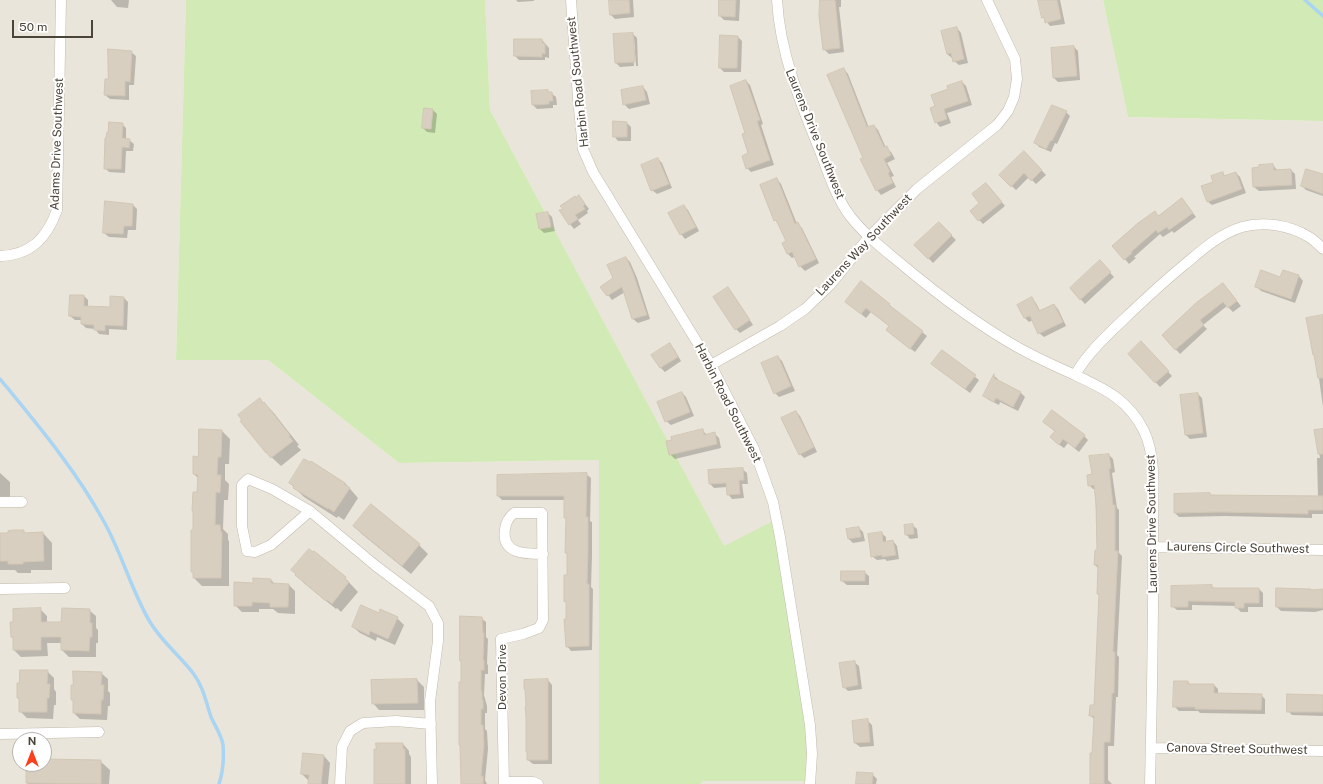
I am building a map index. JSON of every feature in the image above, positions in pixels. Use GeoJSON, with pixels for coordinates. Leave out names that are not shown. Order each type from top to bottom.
{"type":"FeatureCollection","features":[{"type":"Feature","properties":{"kind":"street","name":"Adams Drive Southwest"},"geometry":{"type":"LineString","coordinates":[[0,256],[11,256],[28,249],[42,239],[52,224],[57,210],[60,0]]}},
{"type":"Feature","properties":{"kind":"street","name":"Harbin Road Southwest"},"geometry":{"type":"LineString","coordinates":[[571,0],[578,98],[584,148],[593,172],[711,365],[754,449],[773,502],[810,724],[812,754],[810,784]]}},
{"type":"Feature","properties":{"kind":"street","name":"Laurens Drive Southwest"},"geometry":{"type":"LineString","coordinates":[[777,0],[785,57],[796,92],[836,191],[850,215],[869,237],[928,286],[970,318],[1020,348],[1104,388],[1120,399],[1135,416],[1145,432],[1153,463],[1154,547],[1150,784]]}},
{"type":"Feature","properties":{"kind":"street","name":"Laurens Way Southwest"},"geometry":{"type":"LineString","coordinates":[[711,365],[780,326],[805,309],[830,285],[869,237],[917,189],[997,125],[1008,111],[1014,97],[1017,78],[1015,59],[987,0]]}},
{"type":"Feature","properties":{"kind":"street"},"geometry":{"type":"LineString","coordinates":[[1075,375],[1082,363],[1104,338],[1158,286],[1215,240],[1242,227],[1259,224],[1277,225],[1310,237],[1323,249]]}},
{"type":"Feature","properties":{"kind":"street"},"geometry":{"type":"LineString","coordinates":[[310,511],[272,545],[255,552],[247,551],[242,526],[242,485],[248,478],[272,489],[310,511],[376,566],[429,606],[438,623],[438,641],[430,701],[432,784]]}},
{"type":"Feature","properties":{"kind":"street"},"geometry":{"type":"LineString","coordinates":[[0,502],[22,502]]}},
{"type":"Feature","properties":{"kind":"street","name":"Devon Drive"},"geometry":{"type":"LineString","coordinates":[[538,784],[533,782],[504,783],[501,639],[523,634],[539,628],[543,620],[543,554],[542,513],[514,513],[506,523],[504,535],[509,547],[518,552],[543,554]]}},
{"type":"Feature","properties":{"kind":"street","name":"Laurens Circle Southwest"},"geometry":{"type":"LineString","coordinates":[[1154,547],[1323,550]]}},
{"type":"Feature","properties":{"kind":"street"},"geometry":{"type":"LineString","coordinates":[[0,589],[65,588]]}},
{"type":"Feature","properties":{"kind":"street"},"geometry":{"type":"LineString","coordinates":[[340,784],[342,747],[350,731],[363,724],[396,721],[431,724]]}},
{"type":"Feature","properties":{"kind":"street"},"geometry":{"type":"LineString","coordinates":[[0,734],[99,732]]}},
{"type":"Feature","properties":{"kind":"street","name":"Canova Street Southwest"},"geometry":{"type":"LineString","coordinates":[[1151,748],[1323,751]]}},
{"type":"Feature","properties":{"kind":"shaded area"},"geometry":{"type":"Polygon","coordinates":[[[0,0],[186,0],[176,359],[268,360],[399,463],[599,460],[599,784],[0,784],[0,0]]]}},
{"type":"Feature","properties":{"kind":"shaded area"},"geometry":{"type":"Polygon","coordinates":[[[485,0],[1103,0],[1128,117],[1323,121],[1323,784],[701,784],[777,519],[724,547],[490,110],[485,0]]]}},
{"type":"Feature","properties":{"kind":"green space"},"geometry":{"type":"Polygon","coordinates":[[[186,0],[485,0],[490,110],[724,546],[777,519],[815,747],[808,781],[702,781],[701,784],[599,784],[599,460],[399,463],[268,360],[176,360],[186,0]]]}},
{"type":"Feature","properties":{"kind":"green space"},"geometry":{"type":"Polygon","coordinates":[[[1103,0],[1323,0],[1323,121],[1128,117],[1103,0]]]}},
{"type":"Feature","properties":{"kind":"building"},"geometry":{"type":"Polygon","coordinates":[[[609,0],[629,0],[630,13],[610,15],[609,0]]]}},
{"type":"Feature","properties":{"kind":"building"},"geometry":{"type":"Polygon","coordinates":[[[719,0],[736,0],[735,17],[719,16],[719,0]]]}},
{"type":"Feature","properties":{"kind":"building"},"geometry":{"type":"Polygon","coordinates":[[[820,0],[835,0],[840,48],[823,50],[819,16],[820,0]]]}},
{"type":"Feature","properties":{"kind":"building"},"geometry":{"type":"Polygon","coordinates":[[[1038,0],[1057,0],[1061,19],[1045,23],[1044,17],[1042,18],[1038,0]]]}},
{"type":"Feature","properties":{"kind":"building"},"geometry":{"type":"Polygon","coordinates":[[[957,27],[964,59],[953,62],[951,53],[947,54],[941,31],[957,27]]]}},
{"type":"Feature","properties":{"kind":"building"},"geometry":{"type":"Polygon","coordinates":[[[633,33],[635,62],[615,63],[613,34],[633,33]]]}},
{"type":"Feature","properties":{"kind":"building"},"geometry":{"type":"Polygon","coordinates":[[[720,35],[738,36],[737,68],[719,68],[720,35]]]}},
{"type":"Feature","properties":{"kind":"building"},"geometry":{"type":"Polygon","coordinates":[[[514,39],[542,39],[542,43],[545,43],[545,54],[542,53],[542,57],[514,56],[514,39]]]}},
{"type":"Feature","properties":{"kind":"building"},"geometry":{"type":"Polygon","coordinates":[[[1074,46],[1077,76],[1053,78],[1051,48],[1074,46]]]}},
{"type":"Feature","properties":{"kind":"building"},"geometry":{"type":"Polygon","coordinates":[[[108,49],[132,51],[130,82],[125,81],[125,96],[104,95],[105,79],[108,79],[108,49]]]}},
{"type":"Feature","properties":{"kind":"building"},"geometry":{"type":"Polygon","coordinates":[[[844,68],[867,127],[874,125],[884,147],[887,146],[891,155],[884,159],[893,183],[876,191],[860,159],[863,158],[827,75],[844,68]]]}},
{"type":"Feature","properties":{"kind":"building"},"geometry":{"type":"Polygon","coordinates":[[[746,80],[760,120],[757,121],[770,160],[746,169],[742,156],[748,153],[742,134],[745,133],[730,86],[746,80]]]}},
{"type":"Feature","properties":{"kind":"building"},"geometry":{"type":"Polygon","coordinates":[[[962,81],[968,101],[944,109],[947,119],[935,123],[930,108],[935,106],[931,95],[948,89],[947,86],[962,81]]]}},
{"type":"Feature","properties":{"kind":"building"},"geometry":{"type":"Polygon","coordinates":[[[643,86],[646,100],[623,105],[621,90],[643,86]]]}},
{"type":"Feature","properties":{"kind":"building"},"geometry":{"type":"Polygon","coordinates":[[[548,90],[548,92],[552,92],[553,101],[549,101],[549,104],[532,105],[531,91],[548,90]]]}},
{"type":"Feature","properties":{"kind":"building"},"geometry":{"type":"Polygon","coordinates":[[[1052,105],[1067,111],[1052,141],[1051,140],[1046,149],[1034,143],[1052,105]]]}},
{"type":"Feature","properties":{"kind":"building"},"geometry":{"type":"Polygon","coordinates":[[[424,108],[433,109],[431,129],[422,128],[424,108]]]}},
{"type":"Feature","properties":{"kind":"building"},"geometry":{"type":"Polygon","coordinates":[[[613,121],[627,122],[627,137],[613,137],[613,121]]]}},
{"type":"Feature","properties":{"kind":"building"},"geometry":{"type":"Polygon","coordinates":[[[109,122],[123,123],[122,138],[130,139],[129,148],[122,147],[121,169],[104,169],[105,138],[108,132],[109,122]]]}},
{"type":"Feature","properties":{"kind":"building"},"geometry":{"type":"Polygon","coordinates":[[[1024,151],[1042,170],[1031,181],[1024,173],[1011,187],[999,175],[1024,151]]]}},
{"type":"Feature","properties":{"kind":"building"},"geometry":{"type":"Polygon","coordinates":[[[658,158],[669,184],[651,191],[641,165],[658,158]]]}},
{"type":"Feature","properties":{"kind":"building"},"geometry":{"type":"Polygon","coordinates":[[[1273,164],[1274,170],[1291,169],[1292,185],[1253,187],[1252,168],[1259,167],[1259,165],[1273,164]]]}},
{"type":"Feature","properties":{"kind":"building"},"geometry":{"type":"Polygon","coordinates":[[[1306,169],[1323,174],[1323,194],[1301,186],[1306,169]]]}},
{"type":"Feature","properties":{"kind":"building"},"geometry":{"type":"Polygon","coordinates":[[[1223,172],[1224,176],[1236,172],[1242,189],[1207,202],[1201,186],[1213,182],[1211,176],[1223,172]]]}},
{"type":"Feature","properties":{"kind":"building"},"geometry":{"type":"Polygon","coordinates":[[[777,178],[795,224],[798,222],[816,259],[799,267],[792,252],[787,254],[782,243],[786,241],[776,220],[774,221],[760,185],[777,178]]]}},
{"type":"Feature","properties":{"kind":"building"},"geometry":{"type":"Polygon","coordinates":[[[986,183],[1002,202],[978,221],[970,211],[979,203],[972,194],[986,183]]]}},
{"type":"Feature","properties":{"kind":"building"},"geometry":{"type":"Polygon","coordinates":[[[579,195],[585,204],[583,206],[585,209],[575,215],[578,219],[569,225],[559,210],[563,209],[560,206],[579,195]]]}},
{"type":"Feature","properties":{"kind":"building"},"geometry":{"type":"Polygon","coordinates":[[[1182,198],[1193,213],[1169,230],[1167,227],[1158,233],[1156,230],[1124,260],[1112,246],[1138,223],[1155,211],[1158,216],[1182,198]]]}},
{"type":"Feature","properties":{"kind":"building"},"geometry":{"type":"Polygon","coordinates":[[[105,201],[133,204],[132,226],[124,226],[123,234],[103,233],[105,201]]]}},
{"type":"Feature","properties":{"kind":"building"},"geometry":{"type":"Polygon","coordinates":[[[684,205],[696,227],[680,235],[668,213],[684,205]]]}},
{"type":"Feature","properties":{"kind":"building"},"geometry":{"type":"Polygon","coordinates":[[[548,212],[551,227],[539,229],[536,214],[548,212]]]}},
{"type":"Feature","properties":{"kind":"building"},"geometry":{"type":"Polygon","coordinates":[[[939,222],[952,235],[928,259],[914,245],[939,222]]]}},
{"type":"Feature","properties":{"kind":"building"},"geometry":{"type":"Polygon","coordinates":[[[626,257],[647,315],[632,319],[622,287],[607,296],[600,287],[613,278],[607,265],[626,257]]]}},
{"type":"Feature","properties":{"kind":"building"},"geometry":{"type":"Polygon","coordinates":[[[1100,260],[1111,272],[1080,300],[1070,288],[1100,260]]]}},
{"type":"Feature","properties":{"kind":"building"},"geometry":{"type":"Polygon","coordinates":[[[1261,270],[1280,277],[1283,270],[1299,275],[1291,299],[1255,287],[1261,270]]]}},
{"type":"Feature","properties":{"kind":"building"},"geometry":{"type":"Polygon","coordinates":[[[861,281],[923,331],[910,349],[886,330],[889,326],[866,308],[861,314],[845,302],[861,281]]]}},
{"type":"Feature","properties":{"kind":"building"},"geometry":{"type":"Polygon","coordinates":[[[1223,283],[1237,301],[1228,308],[1223,302],[1200,320],[1204,325],[1175,350],[1162,335],[1196,303],[1223,283]]]}},
{"type":"Feature","properties":{"kind":"building"},"geometry":{"type":"Polygon","coordinates":[[[728,287],[750,320],[735,330],[713,297],[728,287]]]}},
{"type":"Feature","properties":{"kind":"building"},"geometry":{"type":"Polygon","coordinates":[[[70,295],[84,295],[84,306],[110,307],[110,296],[124,297],[123,326],[105,325],[105,331],[94,330],[94,325],[81,324],[81,317],[69,316],[70,295]]]}},
{"type":"Feature","properties":{"kind":"building"},"geometry":{"type":"Polygon","coordinates":[[[1032,297],[1039,311],[1054,304],[1063,322],[1038,334],[1030,316],[1024,318],[1017,305],[1032,297]]]}},
{"type":"Feature","properties":{"kind":"building"},"geometry":{"type":"Polygon","coordinates":[[[1323,315],[1323,378],[1318,378],[1306,318],[1323,315]]]}},
{"type":"Feature","properties":{"kind":"building"},"geometry":{"type":"Polygon","coordinates":[[[1141,341],[1169,371],[1155,383],[1128,354],[1141,341]]]}},
{"type":"Feature","properties":{"kind":"building"},"geometry":{"type":"Polygon","coordinates":[[[670,343],[678,357],[660,368],[651,355],[670,343]]]}},
{"type":"Feature","properties":{"kind":"building"},"geometry":{"type":"Polygon","coordinates":[[[942,350],[976,375],[965,389],[931,364],[942,350]]]}},
{"type":"Feature","properties":{"kind":"building"},"geometry":{"type":"Polygon","coordinates":[[[778,356],[791,386],[774,394],[761,363],[778,356]]]}},
{"type":"Feature","properties":{"kind":"building"},"geometry":{"type":"Polygon","coordinates":[[[994,374],[994,378],[1021,392],[1013,407],[996,398],[994,402],[983,396],[994,374]]]}},
{"type":"Feature","properties":{"kind":"building"},"geometry":{"type":"Polygon","coordinates":[[[682,392],[690,412],[665,422],[657,402],[682,392]]]}},
{"type":"Feature","properties":{"kind":"building"},"geometry":{"type":"Polygon","coordinates":[[[1198,393],[1203,433],[1185,435],[1180,395],[1198,393]]]}},
{"type":"Feature","properties":{"kind":"building"},"geometry":{"type":"Polygon","coordinates":[[[260,398],[290,435],[289,436],[293,441],[271,458],[240,421],[242,420],[238,415],[260,398]]]}},
{"type":"Feature","properties":{"kind":"building"},"geometry":{"type":"Polygon","coordinates":[[[1052,410],[1085,435],[1075,448],[1063,439],[1059,445],[1050,437],[1055,431],[1043,422],[1052,410]]]}},
{"type":"Feature","properties":{"kind":"building"},"geometry":{"type":"Polygon","coordinates":[[[796,411],[814,447],[799,455],[781,418],[796,411]]]}},
{"type":"Feature","properties":{"kind":"building"},"geometry":{"type":"Polygon","coordinates":[[[199,429],[222,430],[221,457],[218,457],[217,475],[221,475],[220,493],[216,492],[215,525],[220,525],[222,532],[221,578],[193,578],[193,572],[191,572],[193,492],[197,492],[198,475],[193,474],[193,456],[198,457],[199,429]]]}},
{"type":"Feature","properties":{"kind":"building"},"geometry":{"type":"Polygon","coordinates":[[[703,429],[704,435],[715,432],[717,444],[669,455],[666,441],[672,440],[671,437],[703,429]]]}},
{"type":"Feature","properties":{"kind":"building"},"geometry":{"type":"Polygon","coordinates":[[[1323,429],[1323,454],[1318,454],[1314,430],[1323,429]]]}},
{"type":"Feature","properties":{"kind":"building"},"geometry":{"type":"Polygon","coordinates":[[[1109,454],[1113,505],[1115,505],[1115,551],[1118,551],[1113,652],[1115,652],[1114,693],[1112,693],[1110,742],[1104,742],[1104,784],[1090,784],[1090,753],[1092,753],[1094,716],[1089,716],[1090,705],[1094,705],[1099,594],[1097,594],[1098,565],[1094,565],[1095,550],[1097,550],[1096,504],[1094,485],[1088,486],[1087,475],[1092,474],[1089,456],[1109,454]]]}},
{"type":"Feature","properties":{"kind":"building"},"geometry":{"type":"Polygon","coordinates":[[[304,459],[310,462],[311,461],[345,483],[344,484],[350,488],[334,512],[293,488],[294,486],[289,483],[304,459]]]}},
{"type":"Feature","properties":{"kind":"building"},"geometry":{"type":"Polygon","coordinates":[[[743,468],[744,480],[739,480],[740,494],[727,495],[726,483],[709,484],[708,470],[743,468]]]}},
{"type":"Feature","properties":{"kind":"building"},"geometry":{"type":"Polygon","coordinates":[[[587,473],[586,517],[588,517],[587,584],[589,584],[589,646],[566,647],[564,619],[566,619],[566,601],[564,602],[564,575],[567,575],[567,553],[565,553],[566,518],[564,518],[564,496],[497,496],[497,475],[587,473]]]}},
{"type":"Feature","properties":{"kind":"building"},"geometry":{"type":"Polygon","coordinates":[[[1210,493],[1210,495],[1323,496],[1323,510],[1308,510],[1308,514],[1220,512],[1174,513],[1174,494],[1210,493]]]}},
{"type":"Feature","properties":{"kind":"building"},"geometry":{"type":"Polygon","coordinates":[[[371,504],[420,544],[402,566],[353,526],[371,504]]]}},
{"type":"Feature","properties":{"kind":"building"},"geometry":{"type":"Polygon","coordinates":[[[913,524],[914,534],[905,535],[904,525],[913,524]]]}},
{"type":"Feature","properties":{"kind":"building"},"geometry":{"type":"Polygon","coordinates":[[[859,527],[861,537],[848,539],[846,529],[859,527]]]}},
{"type":"Feature","properties":{"kind":"building"},"geometry":{"type":"Polygon","coordinates":[[[24,530],[24,533],[43,532],[44,561],[23,562],[23,564],[8,564],[8,561],[0,561],[0,533],[8,533],[8,531],[24,530]]]}},
{"type":"Feature","properties":{"kind":"building"},"geometry":{"type":"Polygon","coordinates":[[[882,532],[883,542],[893,540],[896,555],[871,557],[868,534],[882,532]]]}},
{"type":"Feature","properties":{"kind":"building"},"geometry":{"type":"Polygon","coordinates":[[[309,549],[313,552],[314,551],[346,577],[345,579],[349,582],[332,604],[327,600],[326,601],[291,570],[309,549]]]}},
{"type":"Feature","properties":{"kind":"building"},"geometry":{"type":"Polygon","coordinates":[[[841,571],[865,571],[865,581],[841,581],[841,571]]]}},
{"type":"Feature","properties":{"kind":"building"},"geometry":{"type":"Polygon","coordinates":[[[253,578],[271,579],[271,583],[289,584],[288,607],[270,607],[270,603],[252,602],[252,606],[234,606],[234,582],[253,583],[253,578]]]}},
{"type":"Feature","properties":{"kind":"building"},"geometry":{"type":"Polygon","coordinates":[[[1212,585],[1212,588],[1259,588],[1259,603],[1244,603],[1244,608],[1235,608],[1235,602],[1188,601],[1188,607],[1171,607],[1171,586],[1212,585]]]}},
{"type":"Feature","properties":{"kind":"building"},"geometry":{"type":"Polygon","coordinates":[[[1276,588],[1311,590],[1323,589],[1323,608],[1276,607],[1276,588]]]}},
{"type":"Feature","properties":{"kind":"building"},"geometry":{"type":"Polygon","coordinates":[[[361,605],[379,613],[380,609],[398,617],[388,639],[370,631],[369,635],[352,627],[361,605]]]}},
{"type":"Feature","properties":{"kind":"building"},"geometry":{"type":"Polygon","coordinates":[[[41,608],[41,622],[61,622],[62,608],[90,609],[92,637],[90,637],[89,651],[61,650],[61,637],[41,637],[41,650],[13,650],[13,637],[11,637],[10,622],[13,622],[13,609],[41,608]]]}},
{"type":"Feature","properties":{"kind":"building"},"geometry":{"type":"Polygon","coordinates":[[[460,616],[482,617],[484,633],[484,670],[481,670],[483,709],[481,709],[481,725],[483,725],[484,744],[481,776],[483,776],[483,784],[461,784],[459,745],[459,682],[461,682],[460,616]]]}},
{"type":"Feature","properties":{"kind":"building"},"geometry":{"type":"Polygon","coordinates":[[[855,661],[858,685],[843,688],[839,663],[855,661]]]}},
{"type":"Feature","properties":{"kind":"building"},"geometry":{"type":"Polygon","coordinates":[[[20,670],[48,670],[47,684],[50,684],[49,698],[47,698],[47,712],[19,712],[17,683],[19,683],[20,670]]]}},
{"type":"Feature","properties":{"kind":"building"},"geometry":{"type":"Polygon","coordinates":[[[73,671],[102,672],[101,685],[104,685],[103,700],[101,700],[101,714],[73,713],[71,685],[73,685],[73,671]]]}},
{"type":"Feature","properties":{"kind":"building"},"geometry":{"type":"Polygon","coordinates":[[[417,679],[418,703],[372,704],[371,680],[417,679]]]}},
{"type":"Feature","properties":{"kind":"building"},"geometry":{"type":"Polygon","coordinates":[[[548,679],[548,760],[527,760],[524,680],[548,679]]]}},
{"type":"Feature","properties":{"kind":"building"},"geometry":{"type":"Polygon","coordinates":[[[1174,681],[1188,681],[1188,684],[1214,684],[1214,693],[1262,694],[1261,710],[1195,709],[1195,707],[1173,707],[1174,681]]]}},
{"type":"Feature","properties":{"kind":"building"},"geometry":{"type":"Polygon","coordinates":[[[1287,694],[1323,695],[1323,712],[1287,712],[1287,694]]]}},
{"type":"Feature","properties":{"kind":"building"},"geometry":{"type":"Polygon","coordinates":[[[868,719],[870,742],[854,743],[852,721],[868,719]]]}},
{"type":"Feature","properties":{"kind":"building"},"geometry":{"type":"Polygon","coordinates":[[[376,743],[403,743],[403,749],[405,749],[405,784],[374,784],[374,749],[376,749],[376,743]]]}},
{"type":"Feature","properties":{"kind":"building"},"geometry":{"type":"Polygon","coordinates":[[[303,753],[324,755],[321,784],[308,784],[309,775],[301,774],[303,753]]]}},
{"type":"Feature","properties":{"kind":"building"},"geometry":{"type":"Polygon","coordinates":[[[52,759],[101,760],[101,784],[26,783],[26,772],[52,772],[52,759]]]}},
{"type":"Feature","properties":{"kind":"building"},"geometry":{"type":"Polygon","coordinates":[[[857,772],[873,773],[872,784],[856,784],[857,772]]]}},
{"type":"Feature","properties":{"kind":"waterway"},"geometry":{"type":"LineString","coordinates":[[1305,0],[1323,16]]}},
{"type":"Feature","properties":{"kind":"waterway"},"geometry":{"type":"LineString","coordinates":[[0,379],[55,447],[92,501],[116,545],[137,597],[150,622],[160,636],[188,666],[199,683],[222,742],[223,765],[219,784]]}}]}
